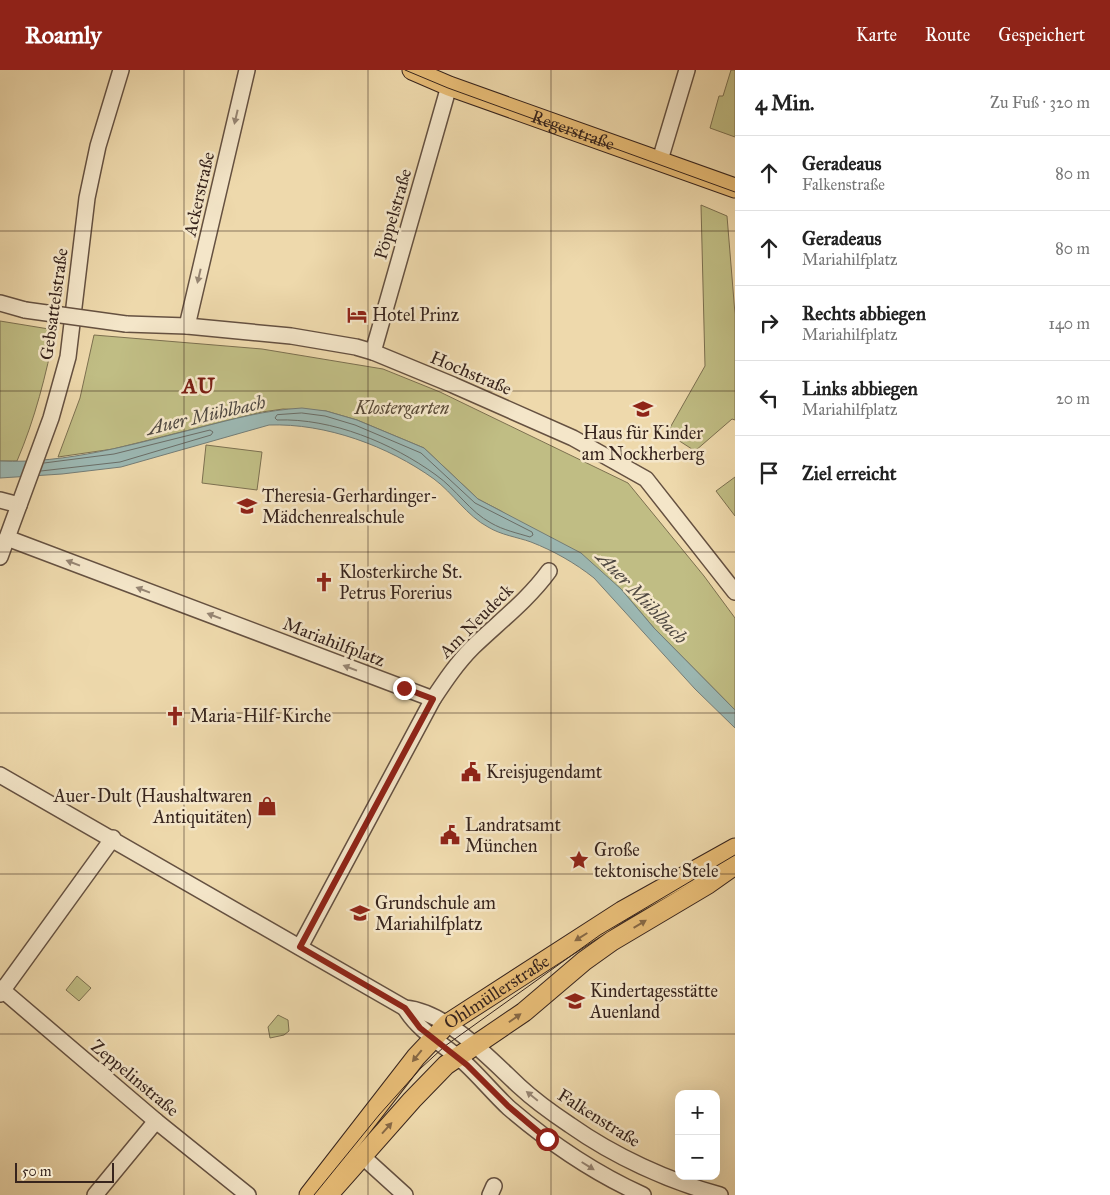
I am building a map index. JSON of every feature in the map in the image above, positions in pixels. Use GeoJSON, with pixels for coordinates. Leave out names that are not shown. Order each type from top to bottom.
{"type":"FeatureCollection","features":[{"type":"Feature","properties":{"kind":"main road","name":"Regerstraße"},"geometry":{"type":"LineString","coordinates":[[412,70],[449,86],[735,188]]}},
{"type":"Feature","properties":{"kind":"main road","name":"Ohlmüllerstraße"},"geometry":{"type":"LineString","coordinates":[[309,1195],[416,1057],[440,1031],[622,911],[735,848]]}},
{"type":"Feature","properties":{"kind":"main road","name":"Ohlmüllerstraße"},"geometry":{"type":"LineString","coordinates":[[328,1195],[432,1078],[458,1057],[524,1012],[584,961],[612,941],[735,865]]}},
{"type":"Feature","properties":{"kind":"street","name":"Gebsattelstraße"},"geometry":{"type":"LineString","coordinates":[[7,538],[47,428],[68,356],[87,198],[98,146],[121,70]]}},
{"type":"Feature","properties":{"kind":"street","name":"Ackerstraße"},"geometry":{"type":"LineString","coordinates":[[187,326],[247,70]]}},
{"type":"Feature","properties":{"kind":"street"},"geometry":{"type":"LineString","coordinates":[[660,160],[687,70]]}},
{"type":"Feature","properties":{"kind":"street","name":"Pöppelstraße"},"geometry":{"type":"LineString","coordinates":[[373,352],[449,86]]}},
{"type":"Feature","properties":{"kind":"street","name":"Hochstraße"},"geometry":{"type":"LineString","coordinates":[[13,307],[126,324],[187,326],[291,336],[373,352],[573,438],[646,479],[735,592]]}},
{"type":"Feature","properties":{"kind":"street"},"geometry":{"type":"LineString","coordinates":[[0,500],[21,500]]}},
{"type":"Feature","properties":{"kind":"street"},"geometry":{"type":"LineString","coordinates":[[0,558],[7,538]]}},
{"type":"Feature","properties":{"kind":"street","name":"Mariahilfplatz"},"geometry":{"type":"LineString","coordinates":[[7,538],[433,699]]}},
{"type":"Feature","properties":{"kind":"street","name":"Am Neudeck"},"geometry":{"type":"LineString","coordinates":[[433,699],[451,672],[472,648],[528,595],[549,571]]}},
{"type":"Feature","properties":{"kind":"street"},"geometry":{"type":"LineString","coordinates":[[300,947],[433,699]]}},
{"type":"Feature","properties":{"kind":"street"},"geometry":{"type":"LineString","coordinates":[[0,775],[113,838],[405,1008],[418,1009],[440,1031],[458,1057],[508,1106],[547,1139],[587,1166],[643,1195]]}},
{"type":"Feature","properties":{"kind":"street"},"geometry":{"type":"LineString","coordinates":[[1,991],[113,838]]}},
{"type":"Feature","properties":{"kind":"street","name":"Zeppelinstraße"},"geometry":{"type":"LineString","coordinates":[[1,991],[156,1121],[248,1195]]}},
{"type":"Feature","properties":{"kind":"street"},"geometry":{"type":"LineString","coordinates":[[440,1031],[474,1046]]}},
{"type":"Feature","properties":{"kind":"street","name":"Falkenstraße"},"geometry":{"type":"LineString","coordinates":[[474,1046],[545,1106],[602,1145],[630,1160],[720,1195]]}},
{"type":"Feature","properties":{"kind":"street"},"geometry":{"type":"LineString","coordinates":[[95,1195],[156,1121]]}},
{"type":"Feature","properties":{"kind":"street"},"geometry":{"type":"LineString","coordinates":[[362,1156],[405,1195]]}},
{"type":"Feature","properties":{"kind":"green space"},"geometry":{"type":"Polygon","coordinates":[[[731,70],[735,70],[735,137],[710,128],[719,96],[723,96],[731,70]]]}},
{"type":"Feature","properties":{"kind":"green space"},"geometry":{"type":"Polygon","coordinates":[[[701,205],[727,216],[735,314],[735,420],[732,419],[695,451],[667,433],[705,366],[701,205]]]}},
{"type":"Feature","properties":{"kind":"green space"},"geometry":{"type":"Polygon","coordinates":[[[0,321],[55,330],[39,397],[17,461],[0,461],[0,321]]]}},
{"type":"Feature","properties":{"kind":"green space","name":"Klostergarten"},"geometry":{"type":"Polygon","coordinates":[[[94,335],[262,349],[383,369],[440,392],[628,483],[704,576],[735,618],[735,710],[654,628],[621,589],[501,511],[478,499],[424,448],[357,420],[326,411],[283,409],[262,412],[113,449],[58,457],[80,398],[94,335]]]}},
{"type":"Feature","properties":{"kind":"green space"},"geometry":{"type":"Polygon","coordinates":[[[206,445],[262,452],[257,490],[202,483],[206,445]]]}},
{"type":"Feature","properties":{"kind":"green space"},"geometry":{"type":"Polygon","coordinates":[[[735,477],[735,516],[716,491],[735,477]]]}},
{"type":"Feature","properties":{"kind":"green space"},"geometry":{"type":"Polygon","coordinates":[[[77,976],[91,988],[79,1001],[66,990],[77,976]]]}},
{"type":"Feature","properties":{"kind":"green space"},"geometry":{"type":"Polygon","coordinates":[[[278,1015],[288,1020],[289,1031],[284,1035],[270,1038],[268,1027],[278,1015]]]}},
{"type":"Feature","properties":{"kind":"water"},"geometry":{"type":"Polygon","coordinates":[[[302,408],[326,411],[357,420],[424,448],[478,499],[581,553],[621,589],[654,628],[735,710],[735,728],[695,689],[594,578],[572,562],[548,549],[488,527],[473,517],[434,479],[416,467],[397,456],[356,439],[312,428],[291,425],[269,425],[121,467],[62,474],[0,478],[0,461],[50,459],[100,452],[250,415],[302,408]]]}},
{"type":"Feature","properties":{"kind":"tram line"},"geometry":{"type":"LineString","coordinates":[[405,70],[448,88],[735,192]]}},
{"type":"Feature","properties":{"kind":"tram line"},"geometry":{"type":"LineString","coordinates":[[314,1195],[379,1115],[421,1068],[445,1046],[600,935],[735,855]]}},
{"type":"Feature","properties":{"kind":"place","name":"Hotel Prinz"},"geometry":{"type":"Point","coordinates":[357,315]}},
{"type":"Feature","properties":{"kind":"place","name":"Haus für Kinder am Nockherberg"},"geometry":{"type":"Point","coordinates":[643,409]}},
{"type":"Feature","properties":{"kind":"place","name":"Theresia-Gerhardinger- Mädchenrealschule"},"geometry":{"type":"Point","coordinates":[247,506]}},
{"type":"Feature","properties":{"kind":"place","name":"Klosterkirche St. Petrus Forerius"},"geometry":{"type":"Point","coordinates":[324,582]}},
{"type":"Feature","properties":{"kind":"place","name":"Maria-Hilf-Kirche"},"geometry":{"type":"Point","coordinates":[175,716]}},
{"type":"Feature","properties":{"kind":"place","name":"Kreisjugendamt"},"geometry":{"type":"Point","coordinates":[471,772]}},
{"type":"Feature","properties":{"kind":"place","name":"Auer-Dult (Haushaltwaren Antiquitäten)"},"geometry":{"type":"Point","coordinates":[267,806]}},
{"type":"Feature","properties":{"kind":"place","name":"Landratsamt München"},"geometry":{"type":"Point","coordinates":[450,835]}},
{"type":"Feature","properties":{"kind":"place","name":"Große tektonische Stele"},"geometry":{"type":"Point","coordinates":[579,860]}},
{"type":"Feature","properties":{"kind":"place","name":"Grundschule am Mariahilfplatz"},"geometry":{"type":"Point","coordinates":[360,913]}},
{"type":"Feature","properties":{"kind":"place","name":"Kindertagesstätte Auenland"},"geometry":{"type":"Point","coordinates":[575,1001]}},
{"type":"Feature","properties":{"kind":"district","name":"AU"},"geometry":{"type":"Point","coordinates":[199,385]}},
{"type":"Feature","properties":{"kind":"route"},"geometry":{"type":"LineString","coordinates":[[404,688],[433,699],[300,947],[362,981],[405,1008],[420,1028],[467,1065],[508,1106],[547,1139]]}},
{"type":"Feature","properties":{"kind":"water label","name":"Auer Mühlbach"},"geometry":{"type":"Point","coordinates":[206,415]}},
{"type":"Feature","properties":{"kind":"water label","name":"Auer Mühlbach"},"geometry":{"type":"Point","coordinates":[642,597]}}]}
